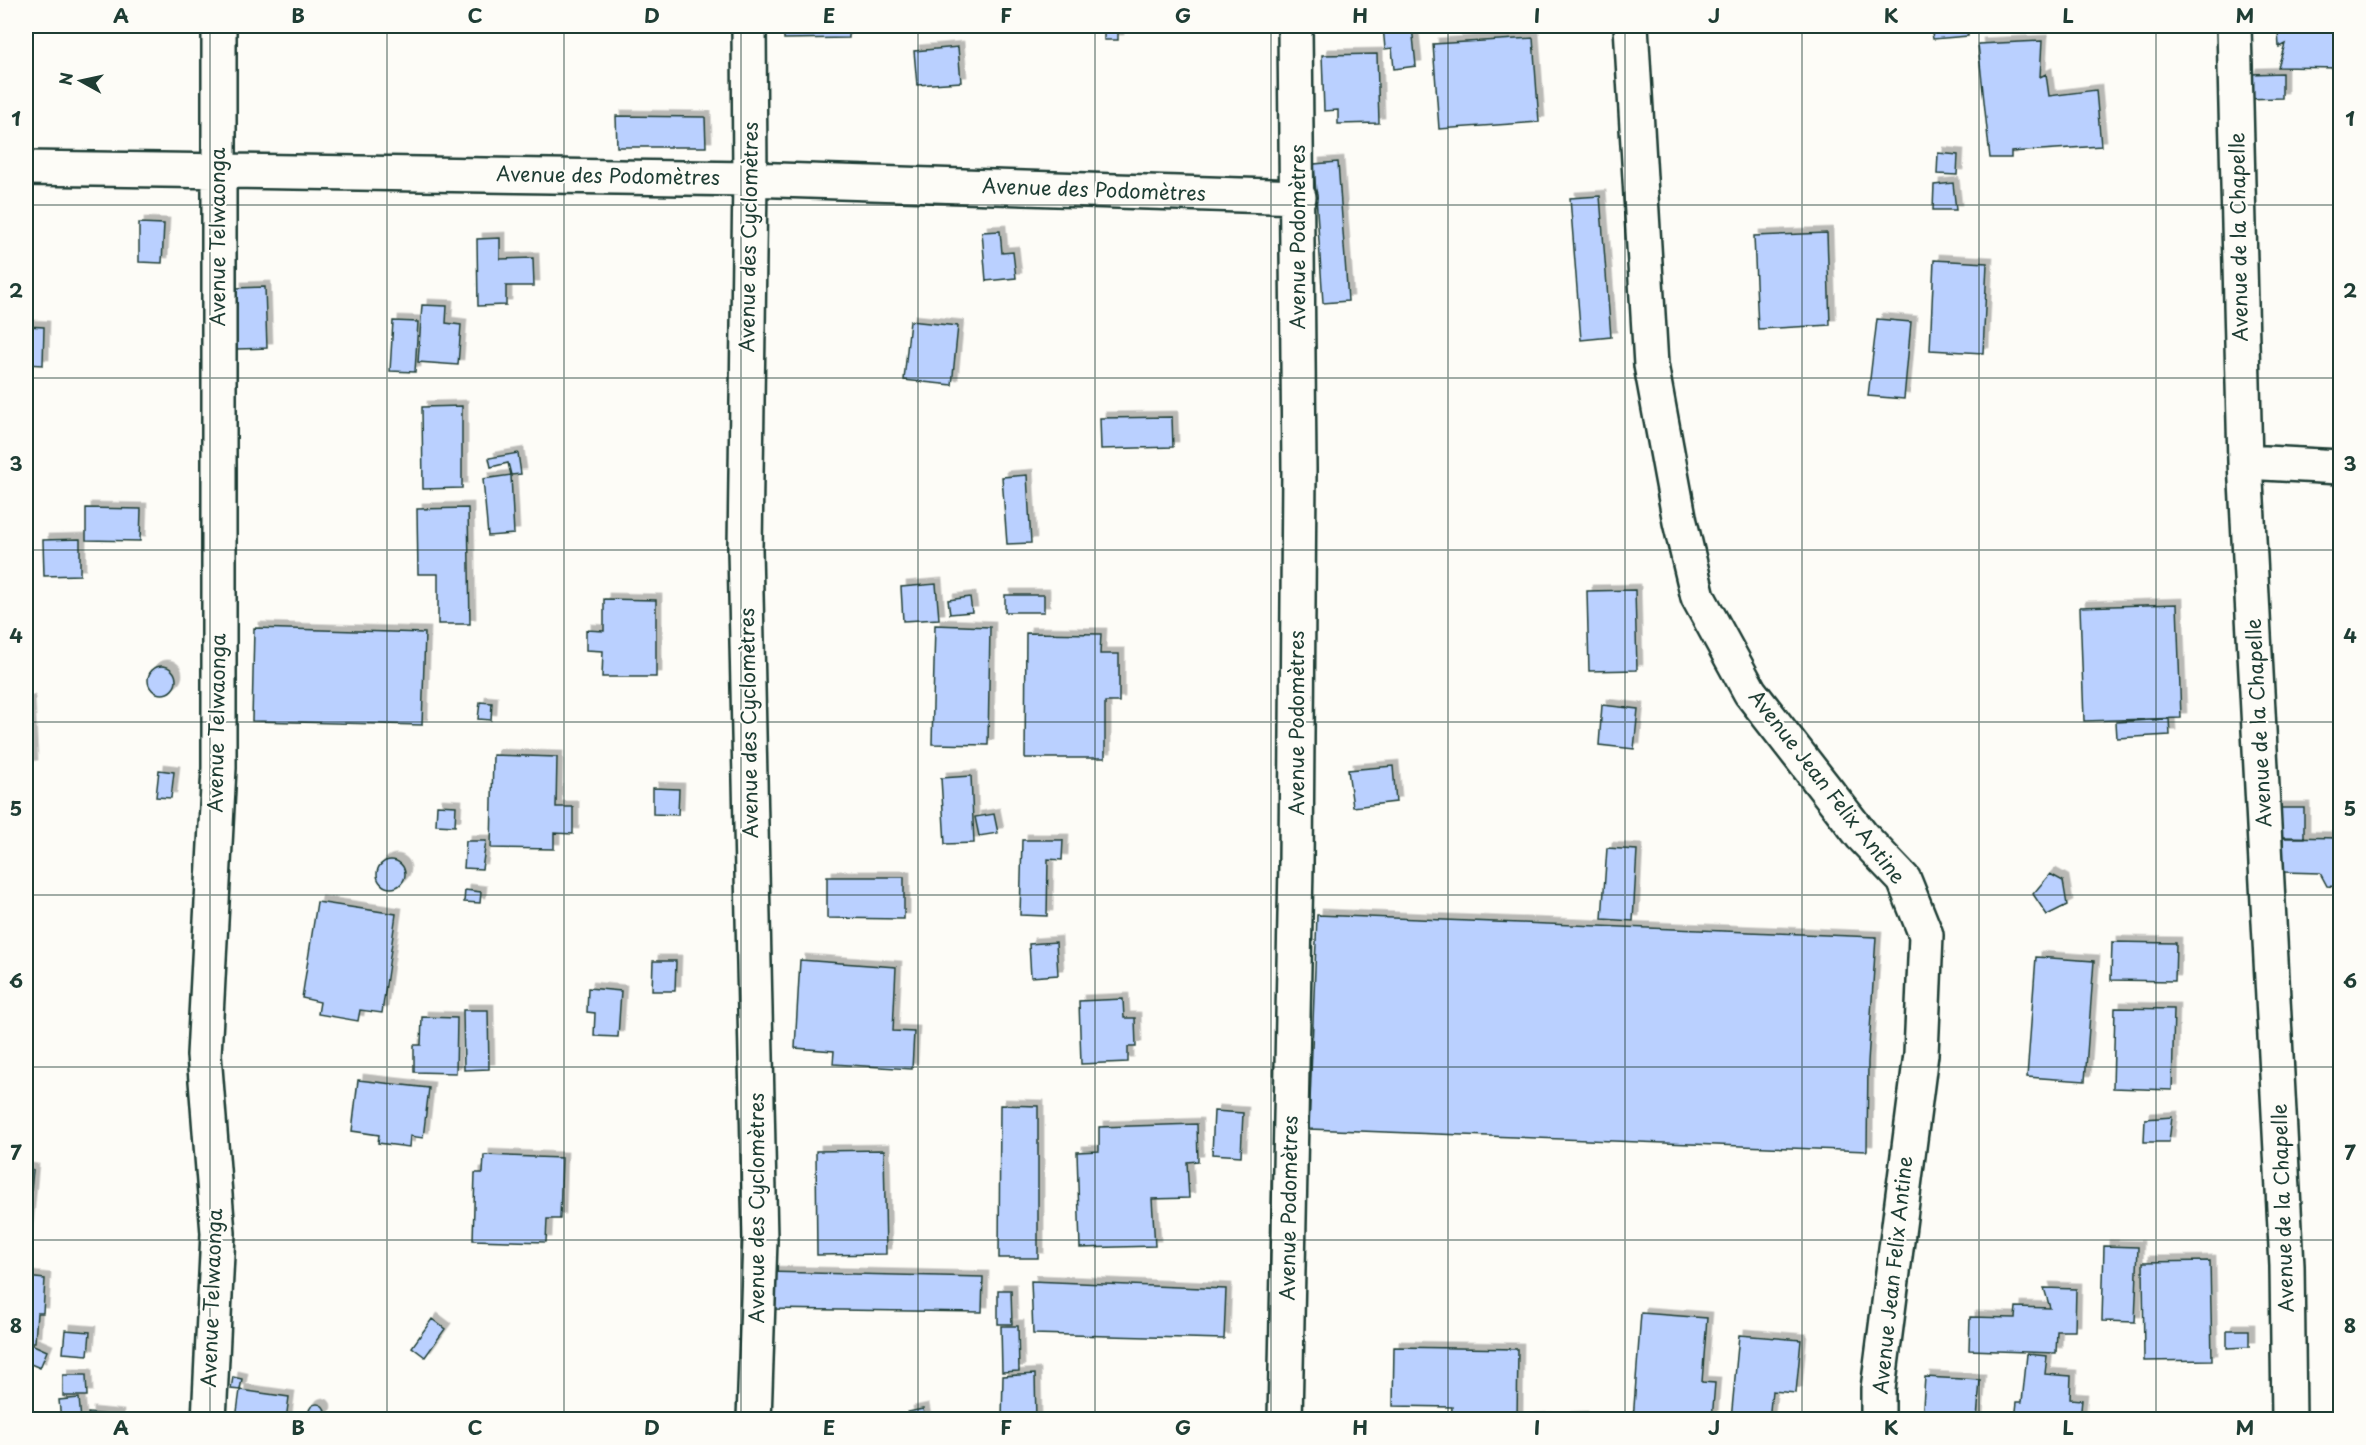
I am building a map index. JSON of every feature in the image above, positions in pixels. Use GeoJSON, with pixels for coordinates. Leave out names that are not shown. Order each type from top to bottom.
{"type":"FeatureCollection","features":[{"type":"Feature","properties":{"kind":"street","name":"Avenue Telwaonga"},"geometry":{"type":"LineString","coordinates":[[209,1419],[218,1233],[204,1055],[219,768],[219,26]]}},
{"type":"Feature","properties":{"kind":"street","name":"Avenue des Cyclomètres"},"geometry":{"type":"LineString","coordinates":[[749,26],[750,179],[745,549],[760,1240],[754,1419]]}},
{"type":"Feature","properties":{"kind":"street","name":"Avenue Podomètres"},"geometry":{"type":"LineString","coordinates":[[1285,1419],[1296,854],[1299,197],[1295,26]]}},
{"type":"Feature","properties":{"kind":"street","name":"Avenue Jean Felix Antine"},"geometry":{"type":"LineString","coordinates":[[1631,26],[1651,364],[1680,522],[1698,597],[1750,692],[1862,836],[1904,880],[1926,935],[1921,1054],[1884,1344],[1878,1419]]}},
{"type":"Feature","properties":{"kind":"street","name":"Avenue de la Chapelle"},"geometry":{"type":"LineString","coordinates":[[2234,26],[2245,462],[2288,1266],[2289,1419]]}},
{"type":"Feature","properties":{"kind":"street","name":"Avenue des Podomètres"},"geometry":{"type":"LineString","coordinates":[[26,168],[218,169],[750,179],[1299,197]]}},
{"type":"Feature","properties":{"kind":"street"},"geometry":{"type":"LineString","coordinates":[[2245,462],[2340,467]]}},
{"type":"Feature","properties":{"kind":"building"},"geometry":{"type":"Polygon","coordinates":[[[262,26],[295,26],[295,29],[262,28],[262,26]]]}},
{"type":"Feature","properties":{"kind":"building"},"geometry":{"type":"Polygon","coordinates":[[[784,26],[849,26],[849,38],[784,39],[784,26]]]}},
{"type":"Feature","properties":{"kind":"building"},"geometry":{"type":"Polygon","coordinates":[[[1104,26],[1118,26],[1118,40],[1104,40],[1104,26]]]}},
{"type":"Feature","properties":{"kind":"building"},"geometry":{"type":"Polygon","coordinates":[[[1383,26],[1412,26],[1416,66],[1394,69],[1392,48],[1385,49],[1383,26]]]}},
{"type":"Feature","properties":{"kind":"building"},"geometry":{"type":"Polygon","coordinates":[[[1931,26],[1968,26],[1968,36],[1933,39],[1931,26]]]}},
{"type":"Feature","properties":{"kind":"building"},"geometry":{"type":"Polygon","coordinates":[[[2270,26],[2340,26],[2340,68],[2278,67],[2285,44],[2279,47],[2278,31],[2270,26]]]}},
{"type":"Feature","properties":{"kind":"building"},"geometry":{"type":"Polygon","coordinates":[[[1533,38],[1539,122],[1439,129],[1433,44],[1533,38]]]}},
{"type":"Feature","properties":{"kind":"building"},"geometry":{"type":"Polygon","coordinates":[[[2042,41],[2040,77],[2046,74],[2049,96],[2096,90],[2101,146],[2011,152],[2011,158],[1990,158],[1978,44],[2042,41]]]}},
{"type":"Feature","properties":{"kind":"building"},"geometry":{"type":"Polygon","coordinates":[[[958,47],[961,82],[917,85],[914,51],[958,47]]]}},
{"type":"Feature","properties":{"kind":"building"},"geometry":{"type":"Polygon","coordinates":[[[1377,54],[1379,123],[1338,124],[1338,110],[1324,111],[1322,55],[1377,54]]]}},
{"type":"Feature","properties":{"kind":"building"},"geometry":{"type":"Polygon","coordinates":[[[2282,73],[2282,98],[2244,99],[2251,74],[2282,73]]]}},
{"type":"Feature","properties":{"kind":"building"},"geometry":{"type":"Polygon","coordinates":[[[616,116],[705,117],[706,147],[617,147],[616,116]]]}},
{"type":"Feature","properties":{"kind":"building"},"geometry":{"type":"Polygon","coordinates":[[[1938,153],[1958,155],[1957,175],[1937,174],[1938,153]]]}},
{"type":"Feature","properties":{"kind":"building"},"geometry":{"type":"Polygon","coordinates":[[[1338,162],[1348,301],[1323,303],[1314,164],[1338,162]]]}},
{"type":"Feature","properties":{"kind":"building"},"geometry":{"type":"Polygon","coordinates":[[[1953,183],[1956,210],[1933,210],[1934,185],[1953,183]]]}},
{"type":"Feature","properties":{"kind":"building"},"geometry":{"type":"Polygon","coordinates":[[[1600,196],[1611,337],[1581,340],[1570,198],[1600,196]]]}},
{"type":"Feature","properties":{"kind":"building"},"geometry":{"type":"Polygon","coordinates":[[[139,223],[164,224],[162,263],[139,262],[139,223]]]}},
{"type":"Feature","properties":{"kind":"building"},"geometry":{"type":"Polygon","coordinates":[[[1000,231],[1002,253],[1013,252],[1016,278],[986,281],[982,232],[1000,231]]]}},
{"type":"Feature","properties":{"kind":"building"},"geometry":{"type":"Polygon","coordinates":[[[1827,233],[1830,325],[1758,329],[1754,236],[1827,233]]]}},
{"type":"Feature","properties":{"kind":"building"},"geometry":{"type":"Polygon","coordinates":[[[500,238],[500,259],[533,258],[534,286],[506,286],[506,305],[478,306],[477,239],[500,238]]]}},
{"type":"Feature","properties":{"kind":"building"},"geometry":{"type":"Polygon","coordinates":[[[1934,260],[1987,263],[1983,353],[1930,350],[1934,260]]]}},
{"type":"Feature","properties":{"kind":"building"},"geometry":{"type":"Polygon","coordinates":[[[265,287],[267,348],[237,349],[236,288],[265,287]]]}},
{"type":"Feature","properties":{"kind":"building"},"geometry":{"type":"Polygon","coordinates":[[[422,305],[447,306],[446,323],[461,325],[458,365],[418,362],[422,305]]]}},
{"type":"Feature","properties":{"kind":"building"},"geometry":{"type":"Polygon","coordinates":[[[1877,319],[1911,322],[1904,399],[1868,396],[1877,319]]]}},
{"type":"Feature","properties":{"kind":"building"},"geometry":{"type":"Polygon","coordinates":[[[393,321],[418,322],[415,372],[390,371],[393,321]]]}},
{"type":"Feature","properties":{"kind":"building"},"geometry":{"type":"Polygon","coordinates":[[[910,321],[958,326],[952,385],[904,380],[910,321]]]}},
{"type":"Feature","properties":{"kind":"building"},"geometry":{"type":"Polygon","coordinates":[[[26,326],[44,327],[43,365],[26,364],[26,326]]]}},
{"type":"Feature","properties":{"kind":"building"},"geometry":{"type":"Polygon","coordinates":[[[462,406],[462,488],[423,489],[422,407],[462,406]]]}},
{"type":"Feature","properties":{"kind":"building"},"geometry":{"type":"Polygon","coordinates":[[[1172,417],[1173,447],[1101,449],[1100,418],[1172,417]]]}},
{"type":"Feature","properties":{"kind":"building"},"geometry":{"type":"Polygon","coordinates":[[[518,453],[521,474],[511,475],[508,463],[491,467],[489,458],[518,453]]]}},
{"type":"Feature","properties":{"kind":"building"},"geometry":{"type":"Polygon","coordinates":[[[511,475],[514,534],[488,536],[483,479],[511,475]]]}},
{"type":"Feature","properties":{"kind":"building"},"geometry":{"type":"Polygon","coordinates":[[[1027,475],[1031,543],[1007,544],[1002,477],[1027,475]]]}},
{"type":"Feature","properties":{"kind":"building"},"geometry":{"type":"Polygon","coordinates":[[[86,508],[141,509],[140,541],[86,540],[86,508]]]}},
{"type":"Feature","properties":{"kind":"building"},"geometry":{"type":"Polygon","coordinates":[[[468,508],[470,624],[438,624],[438,574],[418,574],[417,509],[468,508]]]}},
{"type":"Feature","properties":{"kind":"building"},"geometry":{"type":"Polygon","coordinates":[[[80,539],[80,575],[44,576],[43,540],[80,539]]]}},
{"type":"Feature","properties":{"kind":"building"},"geometry":{"type":"Polygon","coordinates":[[[936,584],[939,619],[903,621],[901,587],[936,584]]]}},
{"type":"Feature","properties":{"kind":"building"},"geometry":{"type":"Polygon","coordinates":[[[1635,590],[1637,670],[1589,671],[1587,591],[1635,590]]]}},
{"type":"Feature","properties":{"kind":"building"},"geometry":{"type":"Polygon","coordinates":[[[1005,595],[1044,595],[1044,612],[1005,612],[1005,595]]]}},
{"type":"Feature","properties":{"kind":"building"},"geometry":{"type":"Polygon","coordinates":[[[970,597],[972,612],[950,614],[948,600],[970,597]]]}},
{"type":"Feature","properties":{"kind":"building"},"geometry":{"type":"Polygon","coordinates":[[[604,599],[656,600],[656,677],[602,677],[603,651],[586,650],[586,630],[604,631],[604,599]]]}},
{"type":"Feature","properties":{"kind":"building"},"geometry":{"type":"Polygon","coordinates":[[[2177,604],[2181,718],[2084,721],[2080,607],[2177,604]]]}},
{"type":"Feature","properties":{"kind":"building"},"geometry":{"type":"Polygon","coordinates":[[[935,625],[990,627],[988,745],[932,744],[935,625]]]}},
{"type":"Feature","properties":{"kind":"building"},"geometry":{"type":"Polygon","coordinates":[[[254,628],[425,633],[422,725],[252,721],[254,628]]]}},
{"type":"Feature","properties":{"kind":"building"},"geometry":{"type":"Polygon","coordinates":[[[1026,633],[1101,634],[1100,654],[1119,654],[1119,702],[1105,702],[1105,758],[1025,758],[1026,633]]]}},
{"type":"Feature","properties":{"kind":"building"},"geometry":{"type":"Polygon","coordinates":[[[162,666],[172,670],[176,680],[172,690],[162,694],[152,690],[148,680],[152,670],[162,666]]]}},
{"type":"Feature","properties":{"kind":"building"},"geometry":{"type":"Polygon","coordinates":[[[29,701],[32,765],[26,766],[26,702],[29,701]]]}},
{"type":"Feature","properties":{"kind":"building"},"geometry":{"type":"Polygon","coordinates":[[[480,702],[492,703],[491,720],[478,719],[480,702]]]}},
{"type":"Feature","properties":{"kind":"building"},"geometry":{"type":"Polygon","coordinates":[[[1602,705],[1638,709],[1634,749],[1599,745],[1602,705]]]}},
{"type":"Feature","properties":{"kind":"building"},"geometry":{"type":"Polygon","coordinates":[[[2169,719],[2170,735],[2117,738],[2116,722],[2169,719]]]}},
{"type":"Feature","properties":{"kind":"building"},"geometry":{"type":"Polygon","coordinates":[[[493,755],[557,757],[556,807],[573,807],[573,834],[554,833],[554,849],[491,848],[493,755]]]}},
{"type":"Feature","properties":{"kind":"building"},"geometry":{"type":"Polygon","coordinates":[[[1393,766],[1396,802],[1353,807],[1348,770],[1393,766]]]}},
{"type":"Feature","properties":{"kind":"building"},"geometry":{"type":"Polygon","coordinates":[[[159,770],[174,772],[171,798],[156,797],[159,770]]]}},
{"type":"Feature","properties":{"kind":"building"},"geometry":{"type":"Polygon","coordinates":[[[971,776],[974,843],[945,844],[941,778],[971,776]]]}},
{"type":"Feature","properties":{"kind":"building"},"geometry":{"type":"Polygon","coordinates":[[[653,788],[679,789],[678,815],[653,814],[653,788]]]}},
{"type":"Feature","properties":{"kind":"building"},"geometry":{"type":"Polygon","coordinates":[[[437,805],[456,806],[455,826],[436,825],[437,805]]]}},
{"type":"Feature","properties":{"kind":"building"},"geometry":{"type":"Polygon","coordinates":[[[2276,808],[2304,808],[2304,838],[2276,838],[2276,808]]]}},
{"type":"Feature","properties":{"kind":"building"},"geometry":{"type":"Polygon","coordinates":[[[994,814],[998,833],[979,836],[975,817],[994,814]]]}},
{"type":"Feature","properties":{"kind":"building"},"geometry":{"type":"Polygon","coordinates":[[[2283,837],[2340,838],[2340,887],[2327,886],[2320,873],[2283,872],[2283,837]]]}},
{"type":"Feature","properties":{"kind":"building"},"geometry":{"type":"Polygon","coordinates":[[[1022,840],[1063,840],[1062,860],[1048,859],[1047,916],[1020,915],[1022,840]]]}},
{"type":"Feature","properties":{"kind":"building"},"geometry":{"type":"Polygon","coordinates":[[[466,841],[486,841],[482,869],[464,868],[466,841]]]}},
{"type":"Feature","properties":{"kind":"building"},"geometry":{"type":"Polygon","coordinates":[[[1607,848],[1637,850],[1633,921],[1602,919],[1607,848]]]}},
{"type":"Feature","properties":{"kind":"building"},"geometry":{"type":"Polygon","coordinates":[[[391,860],[401,864],[405,874],[401,884],[391,888],[381,884],[377,874],[381,864],[391,860]]]}},
{"type":"Feature","properties":{"kind":"building"},"geometry":{"type":"Polygon","coordinates":[[[2050,874],[2063,881],[2067,905],[2047,915],[2033,894],[2050,874]]]}},
{"type":"Feature","properties":{"kind":"building"},"geometry":{"type":"Polygon","coordinates":[[[827,877],[904,877],[904,919],[827,918],[827,877]]]}},
{"type":"Feature","properties":{"kind":"building"},"geometry":{"type":"Polygon","coordinates":[[[465,890],[481,892],[480,903],[464,902],[465,890]]]}},
{"type":"Feature","properties":{"kind":"building"},"geometry":{"type":"Polygon","coordinates":[[[317,902],[396,914],[382,1013],[360,1010],[358,1021],[318,1014],[320,1002],[302,998],[317,902]]]}},
{"type":"Feature","properties":{"kind":"building"},"geometry":{"type":"Polygon","coordinates":[[[1317,915],[1876,937],[1868,1062],[1867,1151],[1309,1129],[1317,915]]]}},
{"type":"Feature","properties":{"kind":"building"},"geometry":{"type":"Polygon","coordinates":[[[1056,942],[1058,975],[1031,977],[1029,944],[1056,942]]]}},
{"type":"Feature","properties":{"kind":"building"},"geometry":{"type":"Polygon","coordinates":[[[2112,942],[2176,943],[2175,981],[2111,980],[2112,942]]]}},
{"type":"Feature","properties":{"kind":"building"},"geometry":{"type":"Polygon","coordinates":[[[2036,957],[2094,961],[2085,1081],[2027,1077],[2036,957]]]}},
{"type":"Feature","properties":{"kind":"building"},"geometry":{"type":"Polygon","coordinates":[[[800,960],[896,967],[893,1031],[914,1032],[912,1069],[833,1064],[834,1051],[795,1048],[800,960]]]}},
{"type":"Feature","properties":{"kind":"building"},"geometry":{"type":"Polygon","coordinates":[[[653,961],[676,961],[675,991],[652,991],[653,961]]]}},
{"type":"Feature","properties":{"kind":"building"},"geometry":{"type":"Polygon","coordinates":[[[588,988],[621,991],[618,1037],[594,1036],[595,1013],[587,1012],[588,988]]]}},
{"type":"Feature","properties":{"kind":"building"},"geometry":{"type":"Polygon","coordinates":[[[1123,999],[1124,1018],[1135,1018],[1136,1047],[1128,1047],[1128,1062],[1081,1064],[1079,1001],[1123,999]]]}},
{"type":"Feature","properties":{"kind":"building"},"geometry":{"type":"Polygon","coordinates":[[[2115,1008],[2174,1009],[2172,1090],[2113,1088],[2115,1008]]]}},
{"type":"Feature","properties":{"kind":"building"},"geometry":{"type":"Polygon","coordinates":[[[463,1010],[488,1010],[489,1069],[464,1070],[463,1010]]]}},
{"type":"Feature","properties":{"kind":"building"},"geometry":{"type":"Polygon","coordinates":[[[422,1017],[457,1018],[456,1073],[414,1072],[414,1045],[421,1045],[422,1017]]]}},
{"type":"Feature","properties":{"kind":"building"},"geometry":{"type":"Polygon","coordinates":[[[358,1080],[429,1088],[423,1138],[410,1136],[409,1147],[378,1143],[379,1135],[352,1131],[358,1080]]]}},
{"type":"Feature","properties":{"kind":"building"},"geometry":{"type":"Polygon","coordinates":[[[1000,1105],[1038,1106],[1038,1258],[999,1258],[1000,1105]]]}},
{"type":"Feature","properties":{"kind":"building"},"geometry":{"type":"Polygon","coordinates":[[[1214,1111],[1243,1113],[1241,1156],[1212,1154],[1214,1111]]]}},
{"type":"Feature","properties":{"kind":"building"},"geometry":{"type":"Polygon","coordinates":[[[2172,1117],[2169,1142],[2144,1142],[2145,1119],[2172,1117]]]}},
{"type":"Feature","properties":{"kind":"building"},"geometry":{"type":"Polygon","coordinates":[[[1197,1124],[1198,1161],[1187,1162],[1189,1198],[1152,1199],[1155,1246],[1080,1248],[1077,1152],[1099,1151],[1099,1127],[1197,1124]]]}},
{"type":"Feature","properties":{"kind":"building"},"geometry":{"type":"Polygon","coordinates":[[[884,1150],[886,1254],[817,1255],[816,1151],[884,1150]]]}},
{"type":"Feature","properties":{"kind":"building"},"geometry":{"type":"Polygon","coordinates":[[[484,1155],[562,1158],[560,1219],[547,1219],[546,1242],[473,1240],[475,1173],[483,1173],[484,1155]]]}},
{"type":"Feature","properties":{"kind":"building"},"geometry":{"type":"Polygon","coordinates":[[[26,1169],[33,1170],[26,1243],[26,1169]]]}},
{"type":"Feature","properties":{"kind":"building"},"geometry":{"type":"Polygon","coordinates":[[[2104,1246],[2138,1247],[2135,1322],[2102,1321],[2104,1246]]]}},
{"type":"Feature","properties":{"kind":"building"},"geometry":{"type":"Polygon","coordinates":[[[2210,1261],[2212,1360],[2144,1361],[2143,1262],[2210,1261]]]}},
{"type":"Feature","properties":{"kind":"building"},"geometry":{"type":"Polygon","coordinates":[[[767,1272],[983,1277],[982,1312],[767,1309],[767,1272]]]}},
{"type":"Feature","properties":{"kind":"building"},"geometry":{"type":"Polygon","coordinates":[[[26,1277],[45,1279],[43,1313],[37,1313],[35,1342],[26,1342],[26,1277]]]}},
{"type":"Feature","properties":{"kind":"building"},"geometry":{"type":"Polygon","coordinates":[[[1031,1281],[1226,1289],[1224,1339],[1033,1334],[1031,1281]]]}},
{"type":"Feature","properties":{"kind":"building"},"geometry":{"type":"Polygon","coordinates":[[[2044,1288],[2076,1289],[2075,1331],[2057,1331],[2056,1353],[1969,1350],[1970,1317],[2015,1318],[2016,1307],[2050,1308],[2044,1288]]]}},
{"type":"Feature","properties":{"kind":"building"},"geometry":{"type":"Polygon","coordinates":[[[998,1290],[1011,1290],[1012,1324],[998,1324],[998,1290]]]}},
{"type":"Feature","properties":{"kind":"building"},"geometry":{"type":"Polygon","coordinates":[[[1641,1313],[1707,1318],[1702,1382],[1715,1383],[1712,1420],[1633,1420],[1641,1313]]]}},
{"type":"Feature","properties":{"kind":"building"},"geometry":{"type":"Polygon","coordinates":[[[432,1319],[445,1329],[425,1357],[412,1347],[432,1319]]]}},
{"type":"Feature","properties":{"kind":"building"},"geometry":{"type":"Polygon","coordinates":[[[1001,1326],[1018,1326],[1019,1371],[1002,1372],[1001,1326]]]}},
{"type":"Feature","properties":{"kind":"building"},"geometry":{"type":"Polygon","coordinates":[[[65,1330],[90,1332],[88,1355],[63,1353],[65,1330]]]}},
{"type":"Feature","properties":{"kind":"building"},"geometry":{"type":"Polygon","coordinates":[[[2227,1330],[2249,1330],[2249,1347],[2227,1348],[2227,1330]]]}},
{"type":"Feature","properties":{"kind":"building"},"geometry":{"type":"Polygon","coordinates":[[[1739,1335],[1801,1340],[1796,1393],[1772,1391],[1769,1420],[1731,1420],[1739,1335]]]}},
{"type":"Feature","properties":{"kind":"building"},"geometry":{"type":"Polygon","coordinates":[[[29,1343],[47,1351],[40,1368],[26,1362],[29,1343]]]}},
{"type":"Feature","properties":{"kind":"building"},"geometry":{"type":"Polygon","coordinates":[[[1394,1347],[1518,1349],[1517,1420],[1451,1420],[1452,1407],[1393,1406],[1394,1347]]]}},
{"type":"Feature","properties":{"kind":"building"},"geometry":{"type":"Polygon","coordinates":[[[2027,1354],[2047,1356],[2045,1374],[2071,1376],[2070,1399],[2082,1400],[2080,1420],[2015,1420],[2017,1402],[2022,1402],[2027,1354]]]}},
{"type":"Feature","properties":{"kind":"building"},"geometry":{"type":"Polygon","coordinates":[[[1035,1374],[1036,1420],[1002,1420],[1003,1376],[1035,1374]]]}},
{"type":"Feature","properties":{"kind":"building"},"geometry":{"type":"Polygon","coordinates":[[[63,1375],[86,1375],[87,1396],[63,1396],[63,1375]]]}},
{"type":"Feature","properties":{"kind":"building"},"geometry":{"type":"Polygon","coordinates":[[[233,1377],[242,1379],[240,1390],[231,1389],[233,1377]]]}},
{"type":"Feature","properties":{"kind":"building"},"geometry":{"type":"Polygon","coordinates":[[[1925,1377],[1980,1380],[1977,1420],[1922,1420],[1925,1377]]]}},
{"type":"Feature","properties":{"kind":"building"},"geometry":{"type":"Polygon","coordinates":[[[240,1390],[289,1397],[286,1420],[236,1419],[240,1390]]]}},
{"type":"Feature","properties":{"kind":"building"},"geometry":{"type":"Polygon","coordinates":[[[79,1398],[81,1420],[61,1420],[59,1400],[79,1398]]]}},
{"type":"Feature","properties":{"kind":"building"},"geometry":{"type":"Polygon","coordinates":[[[317,1404],[325,1412],[317,1420],[309,1412],[317,1404]]]}},
{"type":"Feature","properties":{"kind":"building"},"geometry":{"type":"Polygon","coordinates":[[[923,1409],[925,1420],[909,1420],[908,1412],[923,1409]]]}},
{"type":"Feature","properties":{"kind":"building"},"geometry":{"type":"Polygon","coordinates":[[[88,1413],[118,1416],[118,1420],[88,1420],[88,1413]]]}},
{"type":"Feature","properties":{"kind":"building"},"geometry":{"type":"Polygon","coordinates":[[[1582,1417],[1582,1420],[1530,1420],[1530,1419],[1582,1417]]]}}]}
